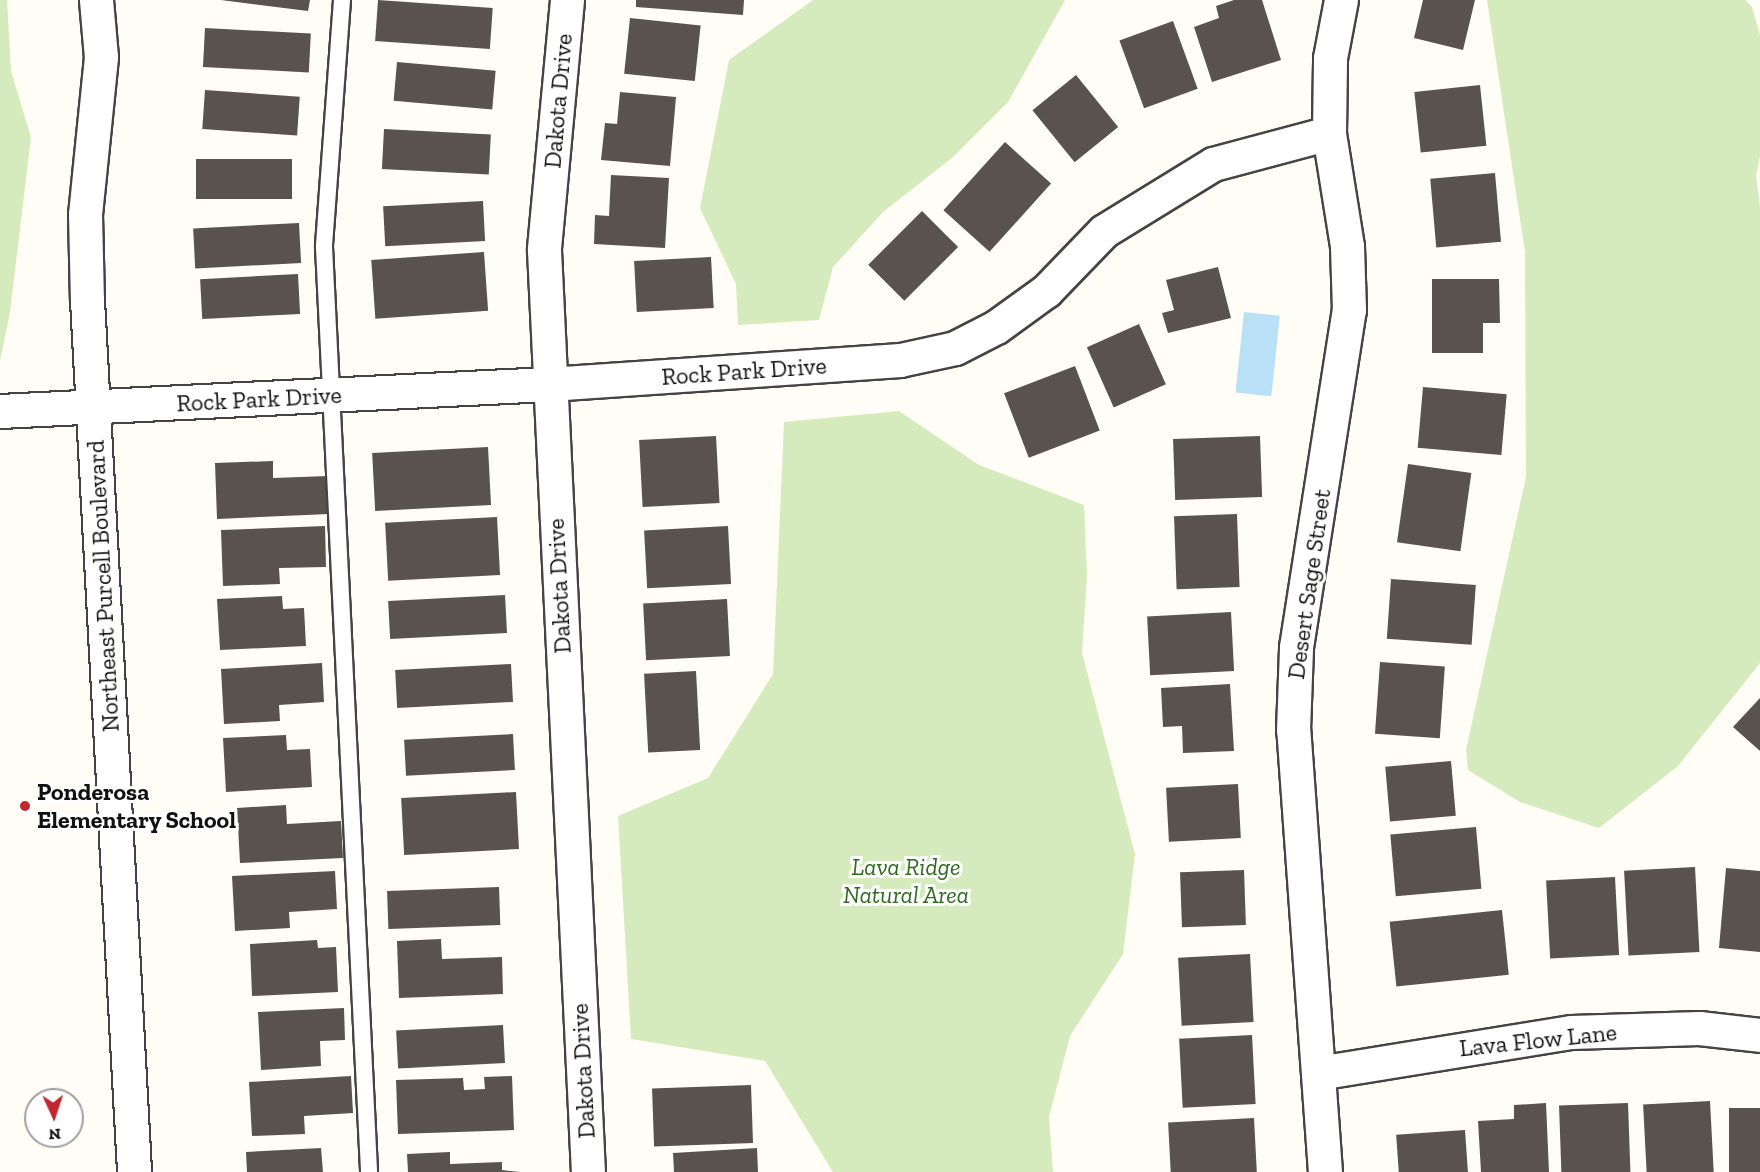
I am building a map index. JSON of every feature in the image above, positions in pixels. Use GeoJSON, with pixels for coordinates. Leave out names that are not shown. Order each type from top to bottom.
{"type":"FeatureCollection","features":[{"type":"Feature","properties":{"kind":"street","name":"Northeast Purcell Boulevard"},"geometry":{"type":"LineString","coordinates":[[96,0],[101,57],[85,214],[93,407],[134,1172]]}},
{"type":"Feature","properties":{"kind":"street","name":"Dakota Drive"},"geometry":{"type":"LineString","coordinates":[[567,0],[544,250],[588,1172]]}},
{"type":"Feature","properties":{"kind":"street","name":"Desert Sage Street"},"geometry":{"type":"LineString","coordinates":[[1325,1172],[1293,730],[1296,647],[1349,310],[1347,246],[1329,133],[1330,58],[1341,0]]}},
{"type":"Feature","properties":{"kind":"street","name":"Rock Park Drive"},"geometry":{"type":"LineString","coordinates":[[0,411],[549,384],[900,360],[955,348],[996,327],[1046,291],[1104,231],[1147,200],[1213,164],[1329,133]]}},
{"type":"Feature","properties":{"kind":"street","name":"Lava Flow Lane"},"geometry":{"type":"LineString","coordinates":[[1318,1073],[1571,1032],[1699,1028],[1760,1035]]}},
{"type":"Feature","properties":{"kind":"lane"},"geometry":{"type":"LineString","coordinates":[[342,0],[324,247],[369,1172]]}},
{"type":"Feature","properties":{"kind":"green space"},"geometry":{"type":"Polygon","coordinates":[[[0,0],[7,0],[11,71],[31,137],[10,312],[0,361],[0,0]]]}},
{"type":"Feature","properties":{"kind":"green space"},"geometry":{"type":"Polygon","coordinates":[[[813,0],[1065,0],[1008,102],[953,157],[883,212],[833,267],[819,320],[738,325],[736,284],[700,208],[729,60],[813,0]]]}},
{"type":"Feature","properties":{"kind":"green space"},"geometry":{"type":"Polygon","coordinates":[[[1487,0],[1745,0],[1752,7],[1760,35],[1760,156],[1756,176],[1760,208],[1760,663],[1678,766],[1599,828],[1520,802],[1468,770],[1466,750],[1526,477],[1525,252],[1487,0]]]}},
{"type":"Feature","properties":{"kind":"green space","name":"Lava Ridge Natural Area"},"geometry":{"type":"Polygon","coordinates":[[[899,411],[979,465],[1084,505],[1087,575],[1082,653],[1135,854],[1123,954],[1070,1036],[1049,1117],[1053,1172],[833,1172],[765,1061],[631,1039],[618,816],[708,778],[773,674],[784,422],[899,411]]]}},
{"type":"Feature","properties":{"kind":"water"},"geometry":{"type":"Polygon","coordinates":[[[1244,312],[1280,316],[1271,396],[1236,393],[1244,312]]]}},
{"type":"Feature","properties":{"kind":"building"},"geometry":{"type":"Polygon","coordinates":[[[221,0],[310,0],[308,11],[221,0]]]}},
{"type":"Feature","properties":{"kind":"building"},"geometry":{"type":"Polygon","coordinates":[[[378,0],[493,8],[490,49],[375,41],[378,0]]]}},
{"type":"Feature","properties":{"kind":"building"},"geometry":{"type":"Polygon","coordinates":[[[636,0],[744,0],[743,15],[636,7],[636,0]]]}},
{"type":"Feature","properties":{"kind":"building"},"geometry":{"type":"Polygon","coordinates":[[[1234,0],[1262,0],[1281,60],[1212,82],[1194,27],[1219,18],[1216,6],[1234,0]]]}},
{"type":"Feature","properties":{"kind":"building"},"geometry":{"type":"Polygon","coordinates":[[[1423,0],[1475,0],[1463,50],[1414,38],[1423,0]]]}},
{"type":"Feature","properties":{"kind":"building"},"geometry":{"type":"Polygon","coordinates":[[[630,18],[701,25],[695,81],[624,74],[630,18]]]}},
{"type":"Feature","properties":{"kind":"building"},"geometry":{"type":"Polygon","coordinates":[[[1173,21],[1198,89],[1144,108],[1119,40],[1173,21]]]}},
{"type":"Feature","properties":{"kind":"building"},"geometry":{"type":"Polygon","coordinates":[[[205,28],[311,34],[309,72],[203,67],[205,28]]]}},
{"type":"Feature","properties":{"kind":"building"},"geometry":{"type":"Polygon","coordinates":[[[397,62],[496,71],[492,109],[394,101],[397,62]]]}},
{"type":"Feature","properties":{"kind":"building"},"geometry":{"type":"Polygon","coordinates":[[[1076,75],[1118,127],[1075,162],[1032,110],[1076,75]]]}},
{"type":"Feature","properties":{"kind":"building"},"geometry":{"type":"Polygon","coordinates":[[[1480,85],[1486,146],[1421,153],[1414,92],[1480,85]]]}},
{"type":"Feature","properties":{"kind":"building"},"geometry":{"type":"Polygon","coordinates":[[[205,90],[300,97],[297,136],[202,129],[205,90]]]}},
{"type":"Feature","properties":{"kind":"building"},"geometry":{"type":"Polygon","coordinates":[[[620,92],[676,97],[670,166],[601,160],[605,123],[617,124],[620,92]]]}},
{"type":"Feature","properties":{"kind":"building"},"geometry":{"type":"Polygon","coordinates":[[[384,129],[491,135],[489,175],[382,169],[384,129]]]}},
{"type":"Feature","properties":{"kind":"building"},"geometry":{"type":"Polygon","coordinates":[[[1005,142],[1051,183],[990,252],[943,210],[1005,142]]]}},
{"type":"Feature","properties":{"kind":"building"},"geometry":{"type":"Polygon","coordinates":[[[196,159],[292,159],[292,199],[196,199],[196,159]]]}},
{"type":"Feature","properties":{"kind":"building"},"geometry":{"type":"Polygon","coordinates":[[[1495,173],[1501,242],[1436,247],[1430,179],[1495,173]]]}},
{"type":"Feature","properties":{"kind":"building"},"geometry":{"type":"Polygon","coordinates":[[[611,175],[669,178],[665,248],[594,244],[595,215],[609,216],[611,175]]]}},
{"type":"Feature","properties":{"kind":"building"},"geometry":{"type":"Polygon","coordinates":[[[483,201],[485,241],[385,246],[383,206],[483,201]]]}},
{"type":"Feature","properties":{"kind":"building"},"geometry":{"type":"Polygon","coordinates":[[[922,211],[958,247],[904,301],[868,265],[922,211]]]}},
{"type":"Feature","properties":{"kind":"building"},"geometry":{"type":"Polygon","coordinates":[[[299,223],[301,263],[195,268],[193,229],[299,223]]]}},
{"type":"Feature","properties":{"kind":"building"},"geometry":{"type":"Polygon","coordinates":[[[484,252],[488,311],[375,319],[371,260],[484,252]]]}},
{"type":"Feature","properties":{"kind":"building"},"geometry":{"type":"Polygon","coordinates":[[[711,257],[714,308],[637,312],[634,261],[711,257]]]}},
{"type":"Feature","properties":{"kind":"building"},"geometry":{"type":"Polygon","coordinates":[[[1218,267],[1231,318],[1168,333],[1162,313],[1174,310],[1166,280],[1218,267]]]}},
{"type":"Feature","properties":{"kind":"building"},"geometry":{"type":"Polygon","coordinates":[[[298,274],[300,314],[202,319],[200,279],[298,274]]]}},
{"type":"Feature","properties":{"kind":"building"},"geometry":{"type":"Polygon","coordinates":[[[1432,279],[1499,279],[1500,323],[1483,323],[1483,353],[1432,353],[1432,279]]]}},
{"type":"Feature","properties":{"kind":"building"},"geometry":{"type":"Polygon","coordinates":[[[1139,324],[1166,384],[1114,407],[1087,347],[1139,324]]]}},
{"type":"Feature","properties":{"kind":"building"},"geometry":{"type":"Polygon","coordinates":[[[1075,366],[1100,430],[1029,458],[1004,393],[1075,366]]]}},
{"type":"Feature","properties":{"kind":"building"},"geometry":{"type":"Polygon","coordinates":[[[1423,387],[1507,394],[1501,455],[1418,448],[1423,387]]]}},
{"type":"Feature","properties":{"kind":"building"},"geometry":{"type":"Polygon","coordinates":[[[716,436],[720,503],[643,507],[639,440],[716,436]]]}},
{"type":"Feature","properties":{"kind":"building"},"geometry":{"type":"Polygon","coordinates":[[[1260,436],[1262,497],[1175,500],[1173,439],[1260,436]]]}},
{"type":"Feature","properties":{"kind":"building"},"geometry":{"type":"Polygon","coordinates":[[[488,447],[491,505],[375,511],[372,453],[488,447]]]}},
{"type":"Feature","properties":{"kind":"building"},"geometry":{"type":"Polygon","coordinates":[[[273,461],[273,478],[328,476],[329,514],[217,519],[215,463],[273,461]]]}},
{"type":"Feature","properties":{"kind":"building"},"geometry":{"type":"Polygon","coordinates":[[[1408,464],[1471,473],[1460,551],[1397,542],[1408,464]]]}},
{"type":"Feature","properties":{"kind":"building"},"geometry":{"type":"Polygon","coordinates":[[[1237,514],[1240,587],[1177,589],[1174,516],[1237,514]]]}},
{"type":"Feature","properties":{"kind":"building"},"geometry":{"type":"Polygon","coordinates":[[[497,517],[500,575],[388,581],[385,523],[497,517]]]}},
{"type":"Feature","properties":{"kind":"building"},"geometry":{"type":"Polygon","coordinates":[[[325,526],[326,567],[279,568],[280,584],[223,586],[221,530],[325,526]]]}},
{"type":"Feature","properties":{"kind":"building"},"geometry":{"type":"Polygon","coordinates":[[[728,526],[731,584],[647,588],[644,530],[728,526]]]}},
{"type":"Feature","properties":{"kind":"building"},"geometry":{"type":"Polygon","coordinates":[[[1391,579],[1476,585],[1472,645],[1387,639],[1391,579]]]}},
{"type":"Feature","properties":{"kind":"building"},"geometry":{"type":"Polygon","coordinates":[[[505,595],[507,633],[390,639],[388,601],[505,595]]]}},
{"type":"Feature","properties":{"kind":"building"},"geometry":{"type":"Polygon","coordinates":[[[282,596],[283,609],[304,608],[306,646],[220,650],[217,599],[282,596]]]}},
{"type":"Feature","properties":{"kind":"building"},"geometry":{"type":"Polygon","coordinates":[[[727,599],[730,656],[646,660],[643,603],[727,599]]]}},
{"type":"Feature","properties":{"kind":"building"},"geometry":{"type":"Polygon","coordinates":[[[1231,612],[1234,671],[1150,675],[1147,616],[1231,612]]]}},
{"type":"Feature","properties":{"kind":"building"},"geometry":{"type":"Polygon","coordinates":[[[1380,662],[1445,667],[1440,738],[1375,734],[1380,662]]]}},
{"type":"Feature","properties":{"kind":"building"},"geometry":{"type":"Polygon","coordinates":[[[322,663],[324,702],[279,705],[280,721],[224,724],[221,669],[322,663]]]}},
{"type":"Feature","properties":{"kind":"building"},"geometry":{"type":"Polygon","coordinates":[[[511,664],[513,702],[397,708],[395,670],[511,664]]]}},
{"type":"Feature","properties":{"kind":"building"},"geometry":{"type":"Polygon","coordinates":[[[696,671],[700,750],[648,753],[644,674],[696,671]]]}},
{"type":"Feature","properties":{"kind":"building"},"geometry":{"type":"Polygon","coordinates":[[[1230,684],[1234,751],[1183,753],[1182,726],[1163,727],[1161,688],[1230,684]]]}},
{"type":"Feature","properties":{"kind":"building"},"geometry":{"type":"Polygon","coordinates":[[[1760,698],[1760,751],[1733,727],[1760,698]]]}},
{"type":"Feature","properties":{"kind":"building"},"geometry":{"type":"Polygon","coordinates":[[[513,734],[515,770],[406,776],[404,740],[513,734]]]}},
{"type":"Feature","properties":{"kind":"building"},"geometry":{"type":"Polygon","coordinates":[[[286,735],[287,750],[310,749],[312,787],[226,792],[223,738],[286,735]]]}},
{"type":"Feature","properties":{"kind":"building"},"geometry":{"type":"Polygon","coordinates":[[[1451,761],[1456,816],[1390,822],[1385,767],[1451,761]]]}},
{"type":"Feature","properties":{"kind":"building"},"geometry":{"type":"Polygon","coordinates":[[[1238,784],[1241,838],[1169,842],[1166,788],[1238,784]]]}},
{"type":"Feature","properties":{"kind":"building"},"geometry":{"type":"Polygon","coordinates":[[[516,792],[519,849],[404,855],[401,798],[516,792]]]}},
{"type":"Feature","properties":{"kind":"building"},"geometry":{"type":"Polygon","coordinates":[[[286,805],[287,824],[341,821],[343,858],[240,863],[237,808],[286,805]]]}},
{"type":"Feature","properties":{"kind":"building"},"geometry":{"type":"Polygon","coordinates":[[[1476,827],[1481,889],[1396,896],[1390,834],[1476,827]]]}},
{"type":"Feature","properties":{"kind":"building"},"geometry":{"type":"Polygon","coordinates":[[[1695,867],[1699,952],[1629,956],[1624,871],[1695,867]]]}},
{"type":"Feature","properties":{"kind":"building"},"geometry":{"type":"Polygon","coordinates":[[[1726,868],[1760,871],[1760,952],[1719,948],[1726,868]]]}},
{"type":"Feature","properties":{"kind":"building"},"geometry":{"type":"Polygon","coordinates":[[[1244,870],[1246,925],[1182,927],[1180,872],[1244,870]]]}},
{"type":"Feature","properties":{"kind":"building"},"geometry":{"type":"Polygon","coordinates":[[[335,871],[337,909],[289,912],[290,928],[235,931],[232,876],[335,871]]]}},
{"type":"Feature","properties":{"kind":"building"},"geometry":{"type":"Polygon","coordinates":[[[1615,877],[1619,955],[1550,959],[1546,881],[1615,877]]]}},
{"type":"Feature","properties":{"kind":"building"},"geometry":{"type":"Polygon","coordinates":[[[499,887],[500,925],[388,929],[387,891],[499,887]]]}},
{"type":"Feature","properties":{"kind":"building"},"geometry":{"type":"Polygon","coordinates":[[[1502,910],[1509,975],[1396,986],[1390,922],[1502,910]]]}},
{"type":"Feature","properties":{"kind":"building"},"geometry":{"type":"Polygon","coordinates":[[[441,939],[442,959],[502,957],[503,994],[399,998],[397,941],[441,939]]]}},
{"type":"Feature","properties":{"kind":"building"},"geometry":{"type":"Polygon","coordinates":[[[317,940],[318,948],[336,947],[338,992],[252,996],[250,944],[317,940]]]}},
{"type":"Feature","properties":{"kind":"building"},"geometry":{"type":"Polygon","coordinates":[[[1250,954],[1254,1022],[1182,1026],[1178,958],[1250,954]]]}},
{"type":"Feature","properties":{"kind":"building"},"geometry":{"type":"Polygon","coordinates":[[[344,1008],[345,1040],[320,1041],[321,1066],[261,1070],[258,1012],[344,1008]]]}},
{"type":"Feature","properties":{"kind":"building"},"geometry":{"type":"Polygon","coordinates":[[[503,1025],[505,1063],[398,1069],[396,1031],[503,1025]]]}},
{"type":"Feature","properties":{"kind":"building"},"geometry":{"type":"Polygon","coordinates":[[[1252,1035],[1256,1104],[1183,1108],[1179,1039],[1252,1035]]]}},
{"type":"Feature","properties":{"kind":"building"},"geometry":{"type":"Polygon","coordinates":[[[351,1076],[353,1113],[304,1116],[305,1134],[252,1136],[249,1082],[351,1076]]]}},
{"type":"Feature","properties":{"kind":"building"},"geometry":{"type":"Polygon","coordinates":[[[512,1076],[514,1130],[398,1134],[396,1080],[463,1078],[464,1090],[485,1089],[484,1077],[512,1076]]]}},
{"type":"Feature","properties":{"kind":"building"},"geometry":{"type":"Polygon","coordinates":[[[751,1085],[753,1143],[654,1146],[652,1088],[751,1085]]]}},
{"type":"Feature","properties":{"kind":"building"},"geometry":{"type":"Polygon","coordinates":[[[1710,1101],[1714,1172],[1647,1172],[1643,1105],[1710,1101]]]}},
{"type":"Feature","properties":{"kind":"building"},"geometry":{"type":"Polygon","coordinates":[[[1546,1103],[1549,1172],[1481,1172],[1478,1121],[1514,1119],[1514,1105],[1546,1103]]]}},
{"type":"Feature","properties":{"kind":"building"},"geometry":{"type":"Polygon","coordinates":[[[1628,1103],[1630,1172],[1561,1172],[1559,1105],[1628,1103]]]}},
{"type":"Feature","properties":{"kind":"building"},"geometry":{"type":"Polygon","coordinates":[[[1729,1108],[1760,1108],[1760,1172],[1729,1172],[1729,1108]]]}},
{"type":"Feature","properties":{"kind":"building"},"geometry":{"type":"Polygon","coordinates":[[[1254,1118],[1257,1172],[1171,1172],[1168,1123],[1254,1118]]]}},
{"type":"Feature","properties":{"kind":"building"},"geometry":{"type":"Polygon","coordinates":[[[1465,1130],[1468,1172],[1399,1172],[1396,1135],[1465,1130]]]}},
{"type":"Feature","properties":{"kind":"building"},"geometry":{"type":"Polygon","coordinates":[[[321,1148],[323,1172],[247,1172],[246,1152],[321,1148]]]}},
{"type":"Feature","properties":{"kind":"building"},"geometry":{"type":"Polygon","coordinates":[[[757,1148],[758,1172],[674,1172],[673,1153],[757,1148]]]}},
{"type":"Feature","properties":{"kind":"building"},"geometry":{"type":"Polygon","coordinates":[[[450,1152],[450,1164],[502,1162],[502,1170],[520,1172],[408,1172],[407,1154],[450,1152]]]}},
{"type":"Feature","properties":{"kind":"place","name":"Ponderosa Elementary School"},"geometry":{"type":"Point","coordinates":[25,806]}}]}
